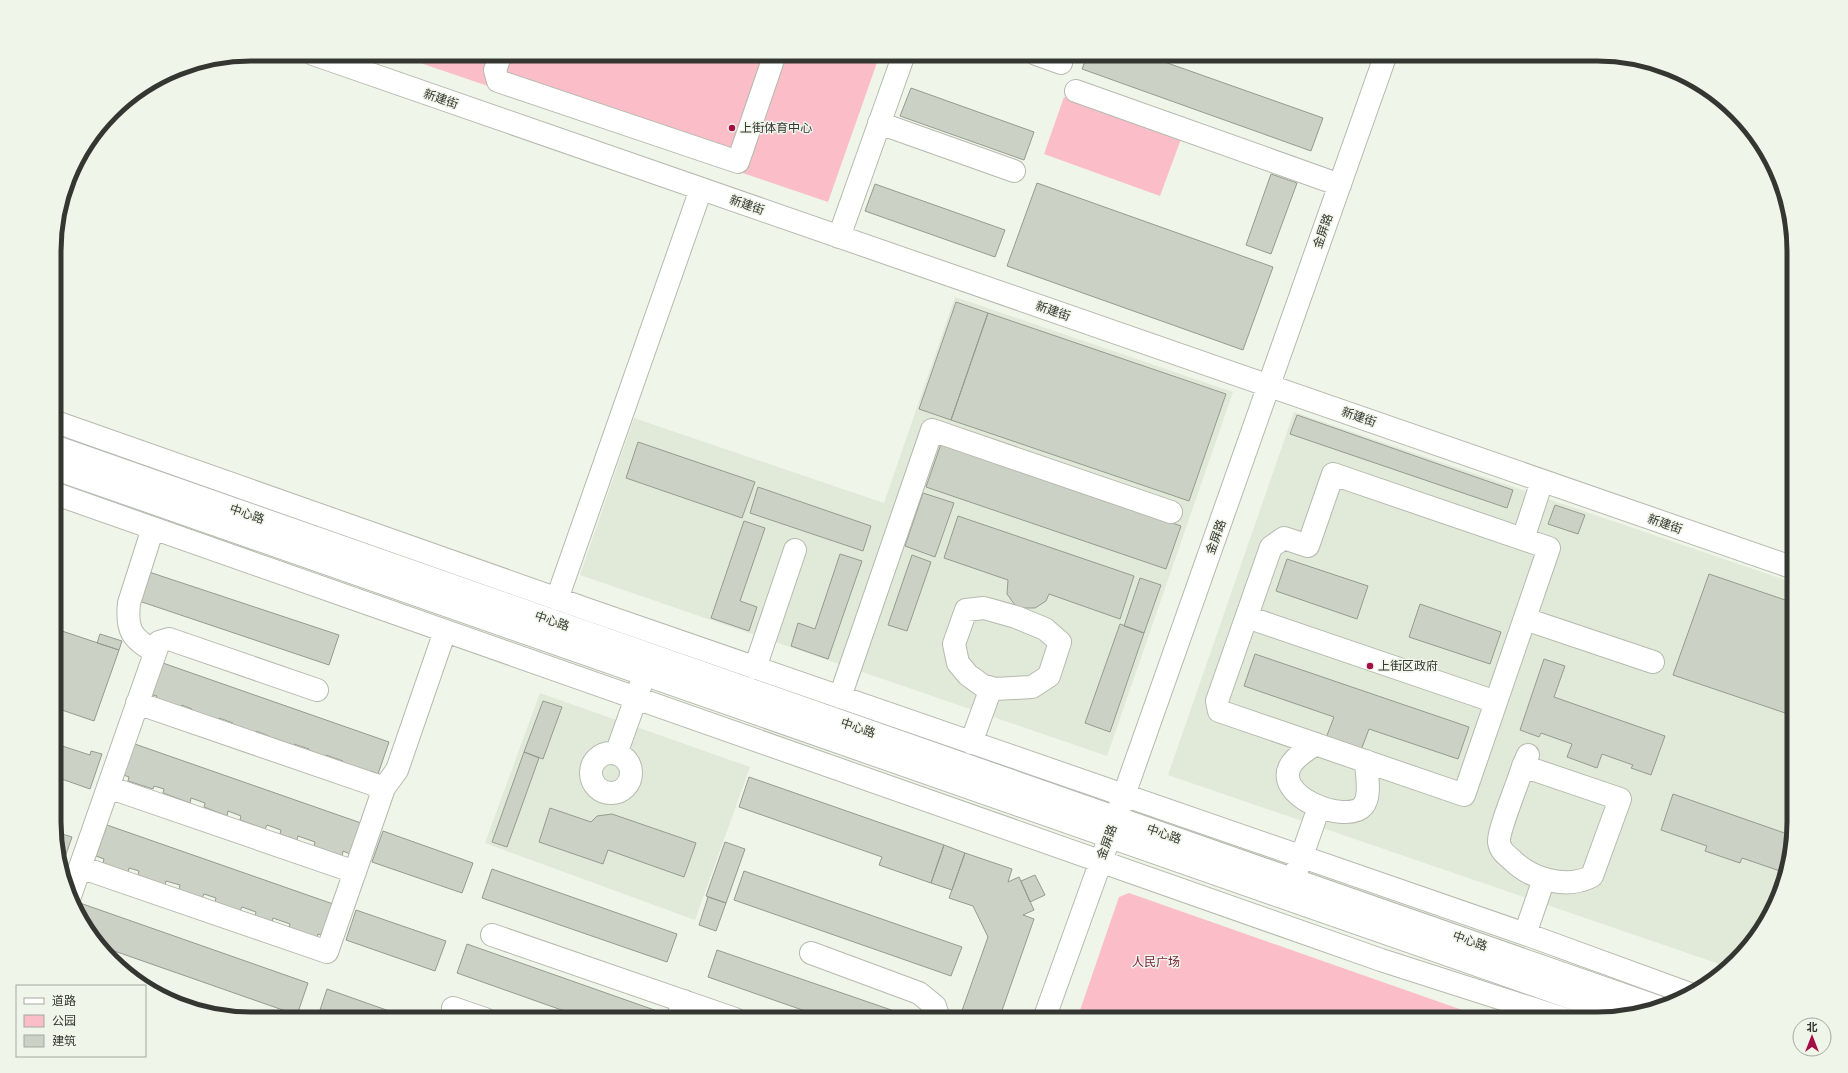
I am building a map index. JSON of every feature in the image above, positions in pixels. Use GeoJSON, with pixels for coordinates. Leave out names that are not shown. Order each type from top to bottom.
{"type":"FeatureCollection","features":[{"type":"Feature","properties":{"kind":"street","name":"新建街"},"geometry":{"type":"LineString","coordinates":[[332,61],[1787,566]]}},
{"type":"Feature","properties":{"kind":"street"},"geometry":{"type":"LineString","coordinates":[[498,61],[495,70],[498,81],[738,162],[773,61]]}},
{"type":"Feature","properties":{"kind":"street"},"geometry":{"type":"LineString","coordinates":[[839,237],[901,61]]}},
{"type":"Feature","properties":{"kind":"street"},"geometry":{"type":"LineString","coordinates":[[1055,61],[1061,63]]}},
{"type":"Feature","properties":{"kind":"street","name":"金屏路"},"geometry":{"type":"LineString","coordinates":[[1046,1012],[1384,61]]}},
{"type":"Feature","properties":{"kind":"street"},"geometry":{"type":"LineString","coordinates":[[1076,91],[1340,185]]}},
{"type":"Feature","properties":{"kind":"street"},"geometry":{"type":"LineString","coordinates":[[879,123],[1014,171]]}},
{"type":"Feature","properties":{"kind":"street"},"geometry":{"type":"LineString","coordinates":[[557,599],[701,189]]}},
{"type":"Feature","properties":{"kind":"street"},"geometry":{"type":"LineString","coordinates":[[61,424],[557,599],[1525,934],[1683,991]]}},
{"type":"Feature","properties":{"kind":"street"},"geometry":{"type":"LineString","coordinates":[[840,697],[932,430],[1171,512]]}},
{"type":"Feature","properties":{"kind":"street","name":"中心路"},"geometry":{"type":"LineString","coordinates":[[61,450],[1113,827],[1611,1012]]}},
{"type":"Feature","properties":{"kind":"street","name":"中心路"},"geometry":{"type":"LineString","coordinates":[[61,471],[644,675],[1113,827],[1294,880],[1651,1004]]}},
{"type":"Feature","properties":{"kind":"street"},"geometry":{"type":"LineString","coordinates":[[1333,474],[1523,538],[1549,548],[1464,795],[1219,711],[1218,701],[1271,548],[1284,538],[1308,546],[1333,474]]}},
{"type":"Feature","properties":{"kind":"street"},"geometry":{"type":"LineString","coordinates":[[1523,538],[1542,481]]}},
{"type":"Feature","properties":{"kind":"street"},"geometry":{"type":"LineString","coordinates":[[61,496],[1381,960],[1543,1012]]}},
{"type":"Feature","properties":{"kind":"street"},"geometry":{"type":"LineString","coordinates":[[153,528],[129,603],[128,616],[132,632],[138,642],[155,652]]}},
{"type":"Feature","properties":{"kind":"street"},"geometry":{"type":"LineString","coordinates":[[755,668],[795,550]]}},
{"type":"Feature","properties":{"kind":"street"},"geometry":{"type":"LineString","coordinates":[[984,608],[1016,617],[1045,629],[1060,642],[1049,676],[1032,687],[1016,689],[991,688],[982,685],[968,675],[958,663],[954,644],[966,610],[984,608]]}},
{"type":"Feature","properties":{"kind":"street"},"geometry":{"type":"LineString","coordinates":[[1247,617],[1496,702]]}},
{"type":"Feature","properties":{"kind":"street"},"geometry":{"type":"LineString","coordinates":[[1525,619],[1653,662]]}},
{"type":"Feature","properties":{"kind":"street"},"geometry":{"type":"LineString","coordinates":[[80,867],[327,952],[384,788],[397,770],[445,631]]}},
{"type":"Feature","properties":{"kind":"street"},"geometry":{"type":"LineString","coordinates":[[73,888],[158,642],[169,639],[317,690]]}},
{"type":"Feature","properties":{"kind":"street"},"geometry":{"type":"LineString","coordinates":[[616,754],[644,675]]}},
{"type":"Feature","properties":{"kind":"street"},"geometry":{"type":"LineString","coordinates":[[972,743],[991,688]]}},
{"type":"Feature","properties":{"kind":"street"},"geometry":{"type":"LineString","coordinates":[[137,703],[384,788]]}},
{"type":"Feature","properties":{"kind":"street"},"geometry":{"type":"LineString","coordinates":[[1316,744],[1300,754],[1292,763],[1288,774],[1289,781],[1298,794],[1319,807],[1345,811],[1360,809],[1364,805],[1368,789],[1366,761]]}},
{"type":"Feature","properties":{"kind":"street"},"geometry":{"type":"LineString","coordinates":[[1526,760],[1620,799],[1592,876],[1584,881],[1573,883],[1560,883],[1544,879],[1519,867],[1502,851],[1499,843],[1499,837],[1526,760]]}},
{"type":"Feature","properties":{"kind":"street"},"geometry":{"type":"LineString","coordinates":[[108,787],[355,872]]}},
{"type":"Feature","properties":{"kind":"street"},"geometry":{"type":"LineString","coordinates":[[1294,880],[1319,807]]}},
{"type":"Feature","properties":{"kind":"street"},"geometry":{"type":"LineString","coordinates":[[1525,934],[1544,879]]}},
{"type":"Feature","properties":{"kind":"street"},"geometry":{"type":"LineString","coordinates":[[492,935],[680,1010],[692,1012]]}},
{"type":"Feature","properties":{"kind":"street"},"geometry":{"type":"LineString","coordinates":[[811,953],[919,994],[936,1006],[937,1012]]}},
{"type":"Feature","properties":{"kind":"street"},"geometry":{"type":"LineString","coordinates":[[452,1008],[464,1012]]}},
{"type":"Feature","properties":{"kind":"shaded area"},"geometry":{"type":"Polygon","coordinates":[[[955,297],[1233,392],[1107,756],[580,575],[634,418],[884,503],[955,297]]]}},
{"type":"Feature","properties":{"kind":"shaded area","name":"上街区政府"},"geometry":{"type":"Polygon","coordinates":[[[1294,412],[1787,581],[1787,834],[1781,871],[1773,895],[1762,917],[1748,938],[1722,965],[1168,775],[1294,412]]]}},
{"type":"Feature","properties":{"kind":"shaded area"},"geometry":{"type":"Polygon","coordinates":[[[540,693],[750,767],[695,920],[485,843],[540,693]]]}},
{"type":"Feature","properties":{"kind":"green space","name":"上街体育中心"},"geometry":{"type":"Polygon","coordinates":[[[415,61],[878,61],[828,202],[415,61]]]}},
{"type":"Feature","properties":{"kind":"green space"},"geometry":{"type":"Polygon","coordinates":[[[1064,97],[1181,139],[1160,196],[1044,154],[1064,97]]]}},
{"type":"Feature","properties":{"kind":"green space","name":"人民广场"},"geometry":{"type":"Polygon","coordinates":[[[1129,893],[1468,1012],[1079,1012],[1119,897],[1129,893]]]}},
{"type":"Feature","properties":{"kind":"building"},"geometry":{"type":"Polygon","coordinates":[[[1085,61],[1162,61],[1323,118],[1311,151],[1082,69],[1085,61]]]}},
{"type":"Feature","properties":{"kind":"building"},"geometry":{"type":"Polygon","coordinates":[[[911,88],[1034,132],[1024,160],[900,116],[911,88]]]}},
{"type":"Feature","properties":{"kind":"building"},"geometry":{"type":"Polygon","coordinates":[[[1271,174],[1297,183],[1271,254],[1246,245],[1271,174]]]}},
{"type":"Feature","properties":{"kind":"building"},"geometry":{"type":"Polygon","coordinates":[[[1037,183],[1273,267],[1243,350],[1007,266],[1037,183]]]}},
{"type":"Feature","properties":{"kind":"building"},"geometry":{"type":"Polygon","coordinates":[[[875,184],[1005,230],[995,257],[865,211],[875,184]]]}},
{"type":"Feature","properties":{"kind":"building"},"geometry":{"type":"Polygon","coordinates":[[[956,302],[988,313],[951,420],[919,409],[956,302]]]}},
{"type":"Feature","properties":{"kind":"building"},"geometry":{"type":"Polygon","coordinates":[[[988,313],[1226,394],[1189,501],[951,420],[988,313]]]}},
{"type":"Feature","properties":{"kind":"building"},"geometry":{"type":"Polygon","coordinates":[[[1297,415],[1513,490],[1507,508],[1290,434],[1297,415]]]}},
{"type":"Feature","properties":{"kind":"building"},"geometry":{"type":"Polygon","coordinates":[[[638,442],[755,482],[742,518],[626,478],[638,442]]]}},
{"type":"Feature","properties":{"kind":"building"},"geometry":{"type":"Polygon","coordinates":[[[941,444],[1181,526],[1166,569],[926,487],[941,444]]]}},
{"type":"Feature","properties":{"kind":"building"},"geometry":{"type":"Polygon","coordinates":[[[758,487],[871,526],[863,551],[750,513],[758,487]]]}},
{"type":"Feature","properties":{"kind":"building"},"geometry":{"type":"Polygon","coordinates":[[[923,493],[954,503],[935,557],[905,546],[923,493]]]}},
{"type":"Feature","properties":{"kind":"building"},"geometry":{"type":"Polygon","coordinates":[[[1555,505],[1585,515],[1578,534],[1548,524],[1555,505]]]}},
{"type":"Feature","properties":{"kind":"building"},"geometry":{"type":"Polygon","coordinates":[[[958,516],[1134,576],[1120,619],[1049,594],[1046,601],[1035,608],[1021,608],[1015,605],[1007,594],[1008,580],[944,558],[958,516]]]}},
{"type":"Feature","properties":{"kind":"building"},"geometry":{"type":"Polygon","coordinates":[[[744,521],[765,528],[740,601],[757,607],[749,631],[711,618],[744,521]]]}},
{"type":"Feature","properties":{"kind":"building"},"geometry":{"type":"Polygon","coordinates":[[[840,554],[862,561],[828,659],[791,646],[798,623],[815,629],[840,554]]]}},
{"type":"Feature","properties":{"kind":"building"},"geometry":{"type":"Polygon","coordinates":[[[912,555],[931,562],[907,631],[888,625],[912,555]]]}},
{"type":"Feature","properties":{"kind":"building"},"geometry":{"type":"Polygon","coordinates":[[[1287,559],[1368,586],[1357,619],[1276,591],[1287,559]]]}},
{"type":"Feature","properties":{"kind":"building"},"geometry":{"type":"Polygon","coordinates":[[[149,572],[339,635],[329,665],[139,601],[149,572]]]}},
{"type":"Feature","properties":{"kind":"building"},"geometry":{"type":"Polygon","coordinates":[[[1709,574],[1787,601],[1787,714],[1673,675],[1709,574]]]}},
{"type":"Feature","properties":{"kind":"building"},"geometry":{"type":"Polygon","coordinates":[[[1140,578],[1161,585],[1144,633],[1124,626],[1140,578]]]}},
{"type":"Feature","properties":{"kind":"building"},"geometry":{"type":"Polygon","coordinates":[[[1420,604],[1501,632],[1490,664],[1409,637],[1420,604]]]}},
{"type":"Feature","properties":{"kind":"building"},"geometry":{"type":"Polygon","coordinates":[[[1120,624],[1144,633],[1110,732],[1085,723],[1120,624]]]}},
{"type":"Feature","properties":{"kind":"building"},"geometry":{"type":"Polygon","coordinates":[[[61,631],[119,650],[94,721],[61,710],[61,631]]]}},
{"type":"Feature","properties":{"kind":"building"},"geometry":{"type":"Polygon","coordinates":[[[100,634],[122,641],[119,650],[97,643],[100,634]]]}},
{"type":"Feature","properties":{"kind":"building"},"geometry":{"type":"Polygon","coordinates":[[[1255,654],[1469,727],[1458,759],[1369,729],[1361,750],[1326,738],[1334,717],[1244,686],[1255,654]]]}},
{"type":"Feature","properties":{"kind":"building"},"geometry":{"type":"Polygon","coordinates":[[[1544,659],[1565,666],[1554,697],[1665,736],[1651,775],[1631,768],[1633,765],[1602,754],[1597,768],[1567,757],[1572,744],[1541,733],[1539,737],[1520,730],[1544,659]]]}},
{"type":"Feature","properties":{"kind":"building"},"geometry":{"type":"Polygon","coordinates":[[[160,662],[389,742],[378,774],[371,771],[369,775],[341,765],[343,761],[326,755],[324,760],[308,754],[309,749],[294,744],[293,749],[268,740],[269,736],[256,731],[255,735],[231,727],[233,723],[219,718],[217,722],[190,713],[192,709],[182,705],[180,709],[155,701],[157,696],[149,694],[160,662]]]}},
{"type":"Feature","properties":{"kind":"building"},"geometry":{"type":"Polygon","coordinates":[[[543,701],[562,707],[543,759],[524,752],[543,701]]]}},
{"type":"Feature","properties":{"kind":"building"},"geometry":{"type":"Polygon","coordinates":[[[132,743],[361,823],[350,854],[343,851],[342,856],[314,846],[315,842],[298,836],[297,840],[280,834],[281,830],[267,825],[265,829],[240,820],[241,816],[228,811],[227,816],[204,807],[205,803],[191,798],[190,803],[163,793],[164,789],[154,786],[153,789],[128,781],[129,777],[121,774],[132,743]]]}},
{"type":"Feature","properties":{"kind":"building"},"geometry":{"type":"Polygon","coordinates":[[[61,746],[90,755],[91,751],[102,754],[90,789],[61,779],[61,746]]]}},
{"type":"Feature","properties":{"kind":"building"},"geometry":{"type":"Polygon","coordinates":[[[524,752],[539,758],[507,847],[492,842],[524,752]]]}},
{"type":"Feature","properties":{"kind":"building"},"geometry":{"type":"Polygon","coordinates":[[[749,777],[944,845],[931,883],[879,865],[882,857],[739,807],[749,777]]]}},
{"type":"Feature","properties":{"kind":"building"},"geometry":{"type":"Polygon","coordinates":[[[1673,794],[1787,834],[1781,871],[1742,858],[1740,863],[1705,851],[1707,846],[1661,830],[1673,794]]]}},
{"type":"Feature","properties":{"kind":"building"},"geometry":{"type":"Polygon","coordinates":[[[550,808],[591,822],[597,816],[612,814],[696,843],[684,877],[608,850],[603,864],[539,842],[550,808]]]}},
{"type":"Feature","properties":{"kind":"building"},"geometry":{"type":"Polygon","coordinates":[[[107,825],[336,905],[325,936],[318,934],[317,938],[289,928],[290,924],[273,918],[272,922],[255,916],[256,912],[242,907],[240,911],[215,902],[216,898],[204,894],[202,898],[179,890],[180,885],[166,881],[165,885],[138,875],[139,871],[129,868],[128,872],[103,863],[104,859],[96,856],[107,825]]]}},
{"type":"Feature","properties":{"kind":"building"},"geometry":{"type":"Polygon","coordinates":[[[383,831],[473,863],[462,893],[372,862],[383,831]]]}},
{"type":"Feature","properties":{"kind":"building"},"geometry":{"type":"Polygon","coordinates":[[[61,834],[72,837],[65,858],[61,834]]]}},
{"type":"Feature","properties":{"kind":"building"},"geometry":{"type":"Polygon","coordinates":[[[725,842],[745,849],[726,903],[706,896],[725,842]]]}},
{"type":"Feature","properties":{"kind":"building"},"geometry":{"type":"Polygon","coordinates":[[[944,845],[965,853],[952,890],[931,883],[944,845]]]}},
{"type":"Feature","properties":{"kind":"building"},"geometry":{"type":"Polygon","coordinates":[[[965,853],[1012,869],[1008,882],[1019,877],[1034,910],[1023,915],[1034,919],[1001,1012],[961,1012],[988,937],[973,906],[949,898],[965,853]]]}},
{"type":"Feature","properties":{"kind":"building"},"geometry":{"type":"Polygon","coordinates":[[[492,869],[677,934],[667,962],[482,898],[492,869]]]}},
{"type":"Feature","properties":{"kind":"building"},"geometry":{"type":"Polygon","coordinates":[[[744,871],[962,947],[951,976],[734,900],[744,871]]]}},
{"type":"Feature","properties":{"kind":"building"},"geometry":{"type":"Polygon","coordinates":[[[1035,875],[1045,895],[1030,902],[1021,881],[1035,875]]]}},
{"type":"Feature","properties":{"kind":"building"},"geometry":{"type":"Polygon","coordinates":[[[708,897],[726,903],[716,931],[699,925],[708,897]]]}},
{"type":"Feature","properties":{"kind":"building"},"geometry":{"type":"Polygon","coordinates":[[[80,904],[308,983],[298,1012],[288,1012],[111,950],[100,938],[86,917],[80,904]]]}},
{"type":"Feature","properties":{"kind":"building"},"geometry":{"type":"Polygon","coordinates":[[[356,910],[446,941],[435,971],[346,940],[356,910]]]}},
{"type":"Feature","properties":{"kind":"building"},"geometry":{"type":"Polygon","coordinates":[[[467,944],[660,1012],[567,1012],[457,973],[467,944]]]}},
{"type":"Feature","properties":{"kind":"building"},"geometry":{"type":"Polygon","coordinates":[[[717,950],[897,1012],[808,1012],[708,977],[717,950]]]}},
{"type":"Feature","properties":{"kind":"building"},"geometry":{"type":"Polygon","coordinates":[[[327,989],[392,1012],[319,1012],[327,989]]]}},
{"type":"Feature","properties":{"kind":"place","name":"上街体育中心"},"geometry":{"type":"Point","coordinates":[732,128]}},
{"type":"Feature","properties":{"kind":"place","name":"上街区政府"},"geometry":{"type":"Point","coordinates":[1370,666]}}]}
